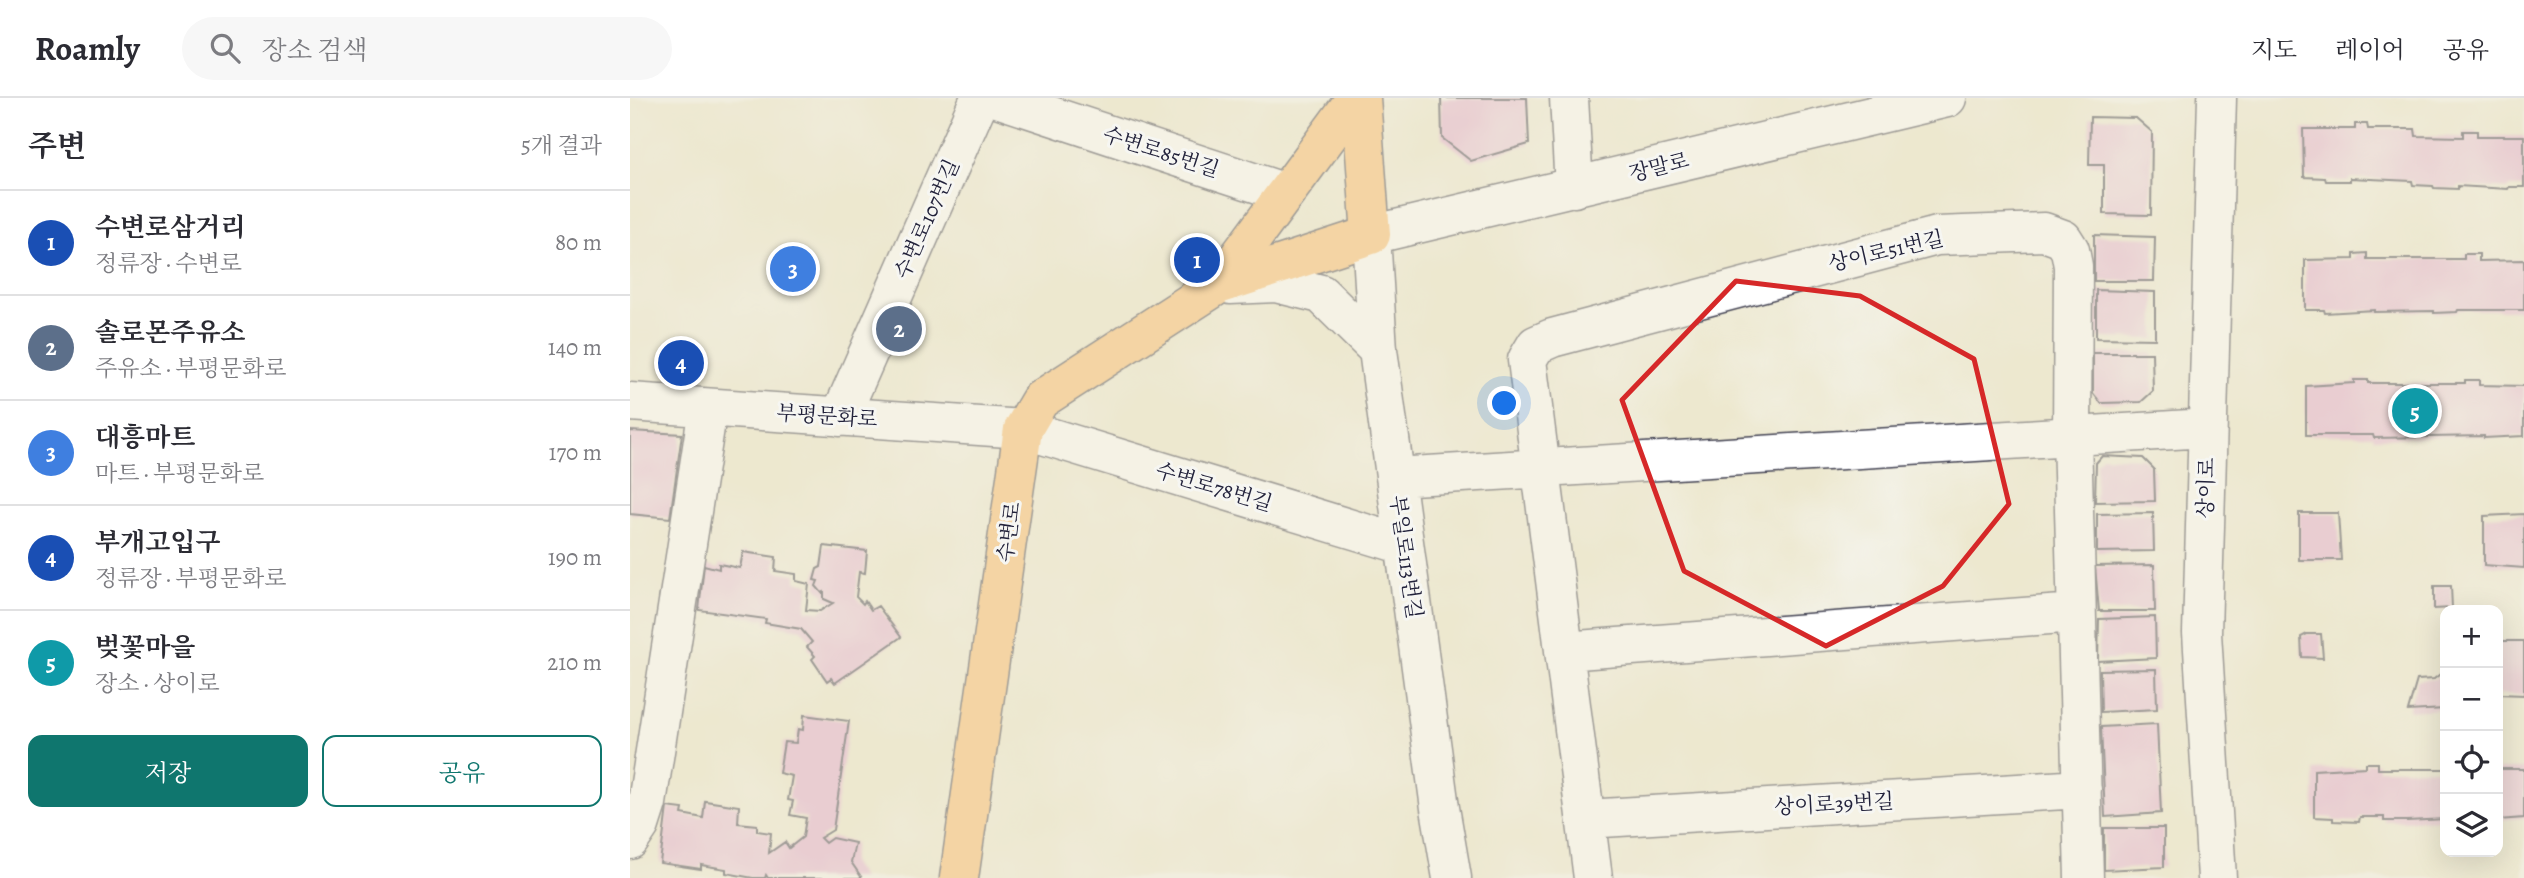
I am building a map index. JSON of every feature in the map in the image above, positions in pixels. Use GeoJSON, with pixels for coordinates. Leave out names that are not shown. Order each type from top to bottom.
{"type":"FeatureCollection","features":[{"type":"Feature","properties":{"kind":"main road","name":"수변로"},"geometry":{"type":"LineString","coordinates":[[1218,285],[1356,98]]}},
{"type":"Feature","properties":{"kind":"main road"},"geometry":{"type":"LineString","coordinates":[[1362,98],[1371,235]]}},
{"type":"Feature","properties":{"kind":"main road","name":"수변로"},"geometry":{"type":"LineString","coordinates":[[959,878],[1023,429],[1040,400],[1218,285],[1371,235]]}},
{"type":"Feature","properties":{"kind":"street","name":"수변로107번길"},"geometry":{"type":"LineString","coordinates":[[840,416],[980,98]]}},
{"type":"Feature","properties":{"kind":"street","name":"수변로85번길"},"geometry":{"type":"LineString","coordinates":[[997,98],[1286,193]]}},
{"type":"Feature","properties":{"kind":"street"},"geometry":{"type":"LineString","coordinates":[[1569,98],[1574,188]]}},
{"type":"Feature","properties":{"kind":"street","name":"장말로"},"geometry":{"type":"LineString","coordinates":[[1371,235],[1947,98]]}},
{"type":"Feature","properties":{"kind":"street","name":"상이로"},"geometry":{"type":"LineString","coordinates":[[2217,98],[2202,633],[2217,878]]}},
{"type":"Feature","properties":{"kind":"street","name":"상이로51번길"},"geometry":{"type":"LineString","coordinates":[[1541,468],[1527,360],[1536,345],[1552,338],[1937,236],[2044,232],[2063,239],[2070,250],[2073,267],[2072,436],[2077,613]]}},
{"type":"Feature","properties":{"kind":"street","name":"부일로113번길"},"geometry":{"type":"LineString","coordinates":[[1371,235],[1378,349],[1440,808],[1452,878]]}},
{"type":"Feature","properties":{"kind":"street"},"geometry":{"type":"LineString","coordinates":[[1218,285],[1276,284],[1321,294],[1378,349]]}},
{"type":"Feature","properties":{"kind":"street","name":"부평문화로"},"geometry":{"type":"LineString","coordinates":[[630,402],[1023,429]]}},
{"type":"Feature","properties":{"kind":"street"},"geometry":{"type":"LineString","coordinates":[[630,840],[640,825],[647,803],[708,408]]}},
{"type":"Feature","properties":{"kind":"street"},"geometry":{"type":"LineString","coordinates":[[1395,477],[2207,428]]}},
{"type":"Feature","properties":{"kind":"street","name":"수변로78번길"},"geometry":{"type":"LineString","coordinates":[[1023,429],[1404,545]]}},
{"type":"Feature","properties":{"kind":"street"},"geometry":{"type":"LineString","coordinates":[[1541,468],[1593,878]]}},
{"type":"Feature","properties":{"kind":"street"},"geometry":{"type":"LineString","coordinates":[[1564,651],[2077,613],[2084,878]]}},
{"type":"Feature","properties":{"kind":"street","name":"상이로39번길"},"geometry":{"type":"LineString","coordinates":[[1586,819],[2081,789]]}},
{"type":"Feature","properties":{"kind":"highlighted area"},"geometry":{"type":"Polygon","coordinates":[[[1736,281],[1860,296],[1974,359],[2009,504],[1943,586],[1826,646],[1684,571],[1622,400],[1736,281]]]}},
{"type":"Feature","properties":{"kind":"building"},"geometry":{"type":"Polygon","coordinates":[[[1441,98],[1527,98],[1529,144],[1471,161],[1442,138],[1441,98]]]}},
{"type":"Feature","properties":{"kind":"building"},"geometry":{"type":"Polygon","coordinates":[[[2090,117],[2136,118],[2152,132],[2151,215],[2104,214],[2104,165],[2089,165],[2090,117]]]}},
{"type":"Feature","properties":{"kind":"building"},"geometry":{"type":"Polygon","coordinates":[[[2355,124],[2367,124],[2368,129],[2415,129],[2416,136],[2463,137],[2463,131],[2477,131],[2477,136],[2524,136],[2524,187],[2434,188],[2413,185],[2412,181],[2350,178],[2350,181],[2326,181],[2325,178],[2304,177],[2303,129],[2355,129],[2355,124]]]}},
{"type":"Feature","properties":{"kind":"building"},"geometry":{"type":"Polygon","coordinates":[[[2094,235],[2155,237],[2154,281],[2094,281],[2094,235]]]}},
{"type":"Feature","properties":{"kind":"building"},"geometry":{"type":"Polygon","coordinates":[[[2367,253],[2367,259],[2464,259],[2464,254],[2479,254],[2479,261],[2524,260],[2524,310],[2458,310],[2434,313],[2374,310],[2325,313],[2324,310],[2305,310],[2305,260],[2354,259],[2354,254],[2367,253]]]}},
{"type":"Feature","properties":{"kind":"building"},"geometry":{"type":"Polygon","coordinates":[[[2096,290],[2155,292],[2155,339],[2096,338],[2096,290]]]}},
{"type":"Feature","properties":{"kind":"building"},"geometry":{"type":"Polygon","coordinates":[[[2093,353],[2152,353],[2153,391],[2141,402],[2101,403],[2093,393],[2093,353]]]}},
{"type":"Feature","properties":{"kind":"building"},"geometry":{"type":"Polygon","coordinates":[[[2354,380],[2368,380],[2368,383],[2465,383],[2465,380],[2479,380],[2479,385],[2524,386],[2524,436],[2374,438],[2373,435],[2306,435],[2306,386],[2354,383],[2354,380]]]}},
{"type":"Feature","properties":{"kind":"building"},"geometry":{"type":"Polygon","coordinates":[[[630,431],[682,434],[670,518],[630,514],[630,431]]]}},
{"type":"Feature","properties":{"kind":"building"},"geometry":{"type":"Polygon","coordinates":[[[2102,456],[2143,458],[2154,469],[2155,501],[2095,502],[2096,463],[2102,456]]]}},
{"type":"Feature","properties":{"kind":"building"},"geometry":{"type":"Polygon","coordinates":[[[2153,513],[2154,551],[2097,552],[2097,514],[2153,513]]]}},
{"type":"Feature","properties":{"kind":"building"},"geometry":{"type":"Polygon","coordinates":[[[2299,513],[2338,513],[2341,560],[2299,560],[2299,513]]]}},
{"type":"Feature","properties":{"kind":"building"},"geometry":{"type":"Polygon","coordinates":[[[2524,514],[2524,568],[2484,565],[2484,516],[2524,514]]]}},
{"type":"Feature","properties":{"kind":"building"},"geometry":{"type":"Polygon","coordinates":[[[824,546],[867,551],[865,573],[859,572],[856,597],[863,604],[865,601],[871,610],[878,606],[901,637],[835,683],[831,678],[827,681],[812,659],[815,656],[807,647],[812,642],[801,629],[765,623],[766,619],[699,610],[704,565],[719,569],[719,564],[740,568],[743,552],[776,557],[775,571],[796,574],[796,581],[809,584],[806,610],[820,611],[833,603],[824,599],[824,592],[816,586],[818,581],[814,580],[817,569],[821,567],[824,546]]]}},
{"type":"Feature","properties":{"kind":"building"},"geometry":{"type":"Polygon","coordinates":[[[2154,565],[2155,611],[2099,611],[2095,566],[2154,565]]]}},
{"type":"Feature","properties":{"kind":"building"},"geometry":{"type":"Polygon","coordinates":[[[2434,586],[2451,586],[2452,605],[2440,605],[2440,609],[2434,609],[2434,586]]]}},
{"type":"Feature","properties":{"kind":"building"},"geometry":{"type":"Polygon","coordinates":[[[2155,617],[2156,658],[2098,661],[2099,619],[2155,617]]]}},
{"type":"Feature","properties":{"kind":"building"},"geometry":{"type":"Polygon","coordinates":[[[2321,634],[2323,658],[2302,657],[2301,637],[2321,634]]]}},
{"type":"Feature","properties":{"kind":"building"},"geometry":{"type":"Polygon","coordinates":[[[2503,641],[2524,641],[2524,695],[2503,694],[2503,641]]]}},
{"type":"Feature","properties":{"kind":"building"},"geometry":{"type":"Polygon","coordinates":[[[2156,669],[2157,709],[2101,712],[2100,670],[2156,669]]]}},
{"type":"Feature","properties":{"kind":"building"},"geometry":{"type":"Polygon","coordinates":[[[2440,674],[2440,709],[2408,711],[2417,680],[2434,679],[2440,674]]]}},
{"type":"Feature","properties":{"kind":"building"},"geometry":{"type":"Polygon","coordinates":[[[804,715],[849,721],[833,830],[820,838],[825,843],[832,838],[855,843],[851,862],[862,878],[768,878],[766,875],[765,878],[753,878],[726,873],[726,869],[701,865],[701,869],[660,863],[667,807],[683,809],[682,814],[703,818],[705,801],[739,806],[738,823],[757,825],[757,831],[771,833],[769,853],[785,842],[789,848],[803,837],[806,818],[790,815],[793,801],[788,800],[792,776],[779,773],[784,742],[796,743],[798,729],[803,730],[804,715]]]}},
{"type":"Feature","properties":{"kind":"building"},"geometry":{"type":"Polygon","coordinates":[[[2157,724],[2161,813],[2105,817],[2101,727],[2157,724]]]}},
{"type":"Feature","properties":{"kind":"building"},"geometry":{"type":"Polygon","coordinates":[[[2366,763],[2378,763],[2378,769],[2440,769],[2440,819],[2384,821],[2384,817],[2360,817],[2359,822],[2314,817],[2314,770],[2366,767],[2366,763]]]}},
{"type":"Feature","properties":{"kind":"building"},"geometry":{"type":"Polygon","coordinates":[[[2503,769],[2524,769],[2524,818],[2503,820],[2503,769]]]}},
{"type":"Feature","properties":{"kind":"building"},"geometry":{"type":"Polygon","coordinates":[[[2104,828],[2164,828],[2164,867],[2104,870],[2104,828]]]}},
{"type":"Feature","properties":{"kind":"place","name":"수변로삼거리"},"geometry":{"type":"Point","coordinates":[1197,260]}},
{"type":"Feature","properties":{"kind":"place","name":"대흥마트"},"geometry":{"type":"Point","coordinates":[793,269]}},
{"type":"Feature","properties":{"kind":"place","name":"솔로몬주유소"},"geometry":{"type":"Point","coordinates":[899,329]}},
{"type":"Feature","properties":{"kind":"place","name":"부개고입구"},"geometry":{"type":"Point","coordinates":[681,363]}},
{"type":"Feature","properties":{"kind":"place","name":"벚꽃마을"},"geometry":{"type":"Point","coordinates":[2415,411]}}]}
